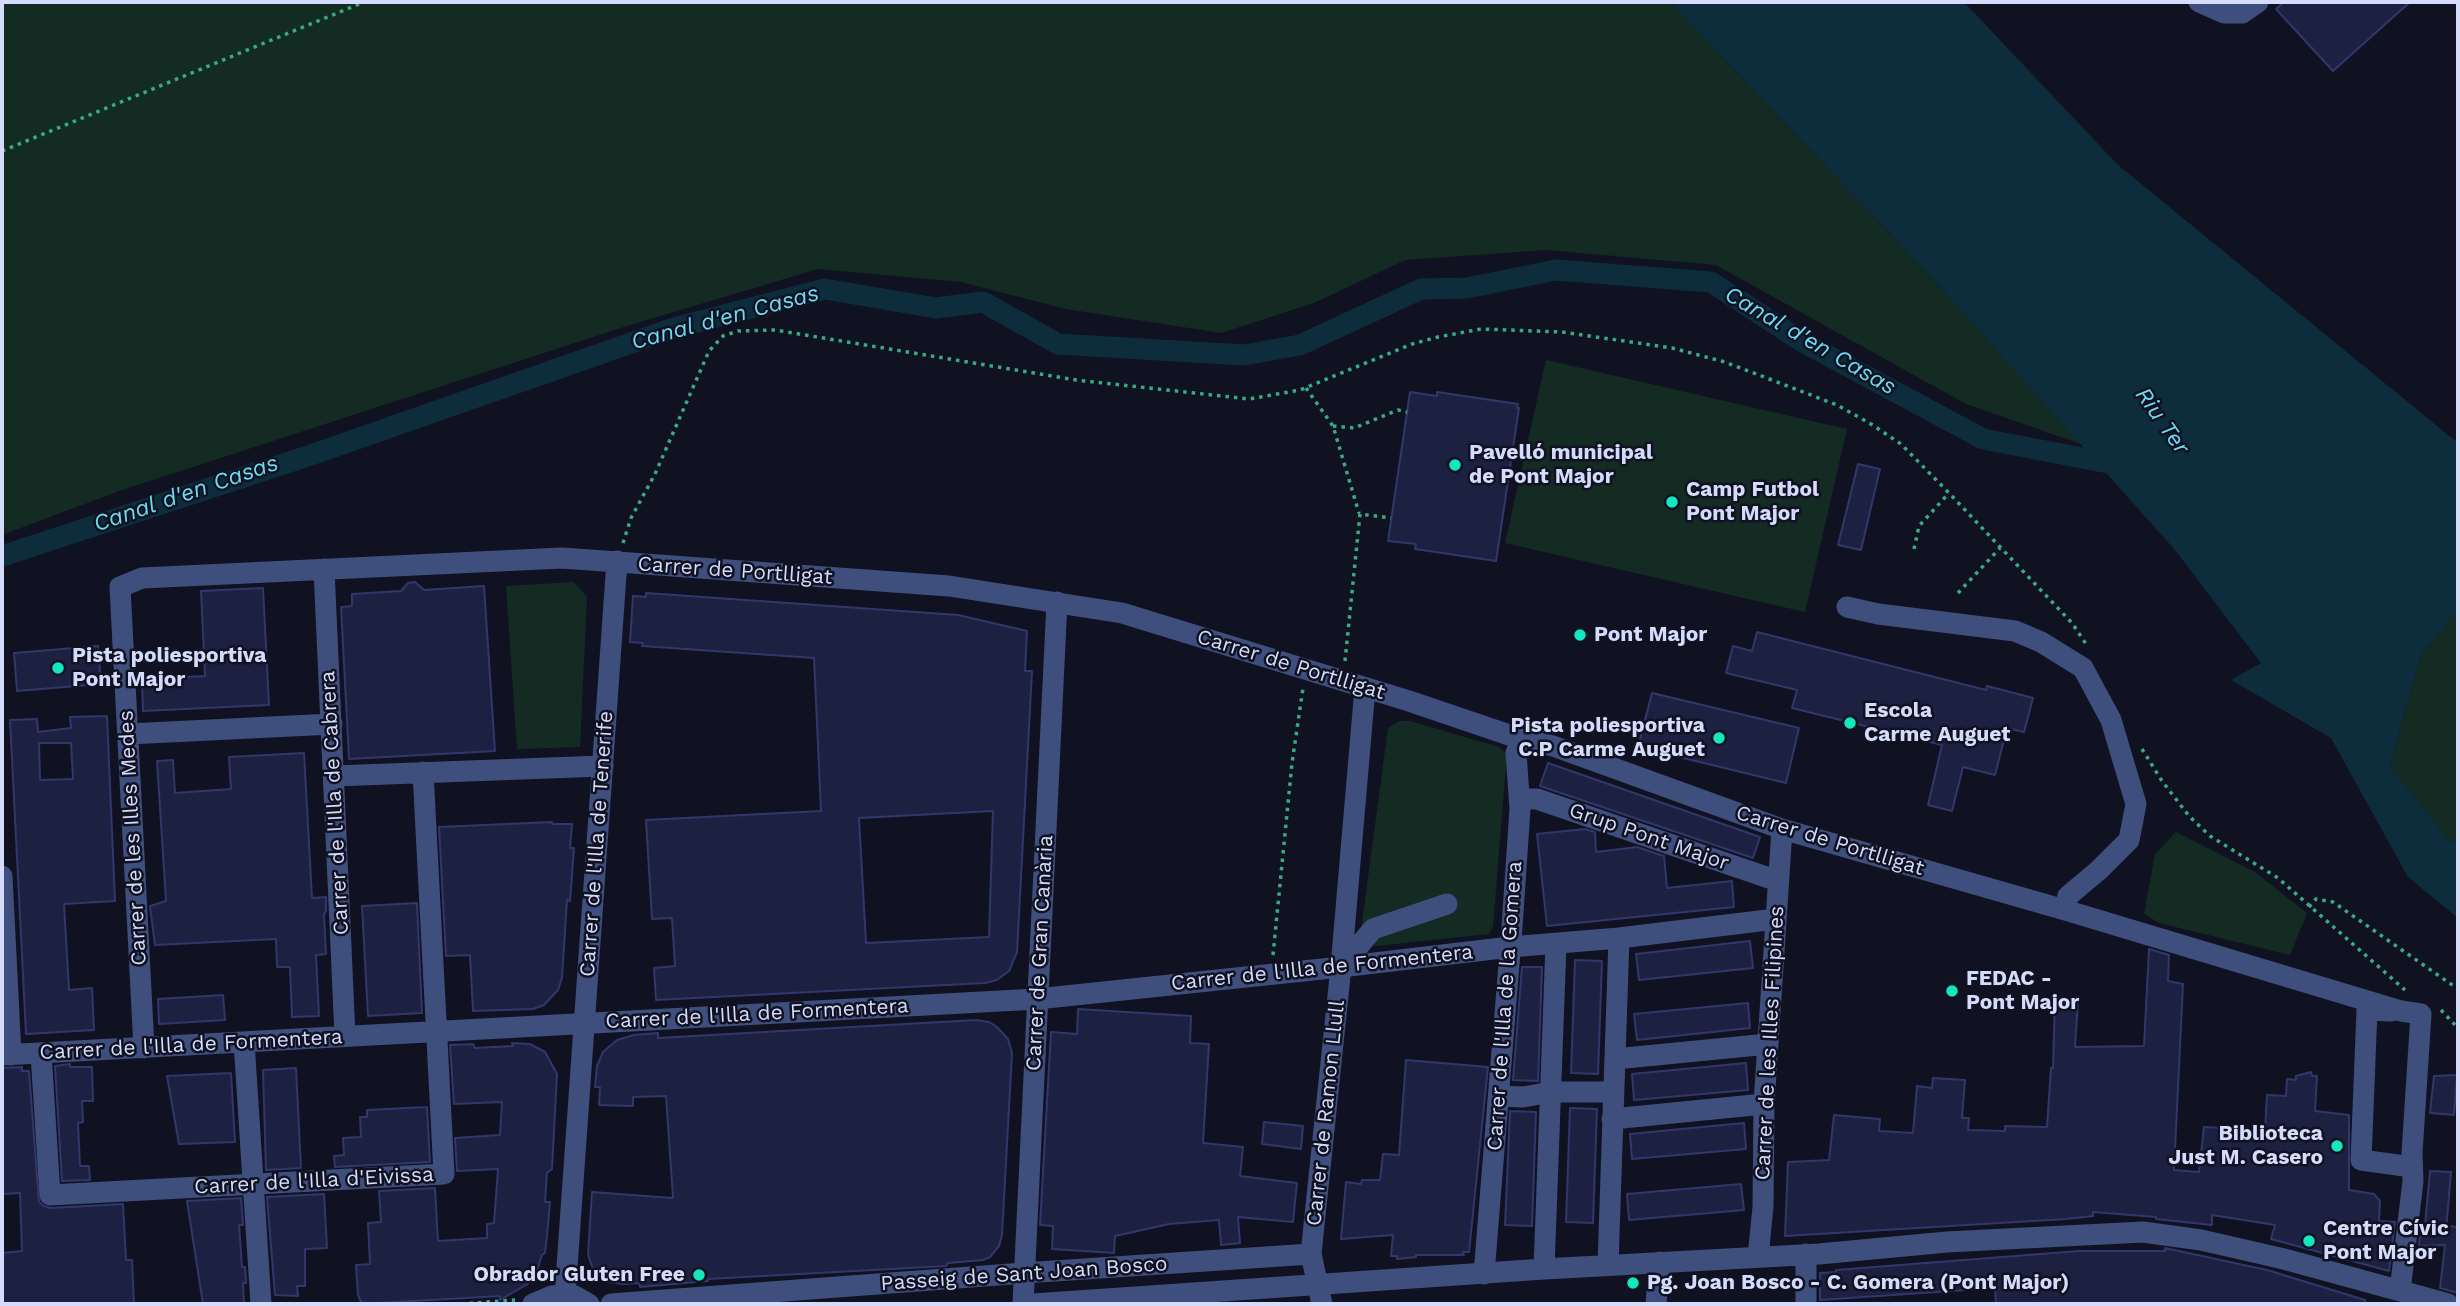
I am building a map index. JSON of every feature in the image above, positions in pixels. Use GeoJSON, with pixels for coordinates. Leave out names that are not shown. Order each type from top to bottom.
{"type":"FeatureCollection","features":[{"type":"Feature","properties":{"kind":"street"},"geometry":{"type":"LineString","coordinates":[[2200,2],[2224,13],[2242,13],[2258,2]]}},
{"type":"Feature","properties":{"kind":"street","name":"Carrer de Portlligat"},"geometry":{"type":"LineString","coordinates":[[120,587],[142,578],[562,558],[949,586],[1122,613],[1521,739],[1553,746],[1782,829],[2411,1013]]}},
{"type":"Feature","properties":{"kind":"street","name":"Carrer de l'Illa de Tenerife"},"geometry":{"type":"LineString","coordinates":[[565,1295],[617,561]]}},
{"type":"Feature","properties":{"kind":"street","name":"Carrer de l'Illa de Cabrera"},"geometry":{"type":"LineString","coordinates":[[324,569],[345,1036]]}},
{"type":"Feature","properties":{"kind":"street","name":"Carrer de les Illes Medes"},"geometry":{"type":"LineString","coordinates":[[120,587],[144,1048]]}},
{"type":"Feature","properties":{"kind":"street","name":"Carrer de Gran Canària"},"geometry":{"type":"LineString","coordinates":[[1023,1304],[1057,601]]}},
{"type":"Feature","properties":{"kind":"street"},"geometry":{"type":"LineString","coordinates":[[1847,607],[1878,614],[2015,631],[2041,642],[2083,668],[2111,720],[2136,804],[2129,840],[2068,897],[2065,910]]}},
{"type":"Feature","properties":{"kind":"street","name":"Carrer de Ramon Llull"},"geometry":{"type":"LineString","coordinates":[[1320,1295],[1311,1254],[1341,967],[1366,688]]}},
{"type":"Feature","properties":{"kind":"street"},"geometry":{"type":"LineString","coordinates":[[128,734],[332,724]]}},
{"type":"Feature","properties":{"kind":"street","name":"Carrer de l'Illa de la Gomera"},"geometry":{"type":"LineString","coordinates":[[1484,1274],[1510,947],[1519,799],[1516,753],[1521,739]]}},
{"type":"Feature","properties":{"kind":"street"},"geometry":{"type":"LineString","coordinates":[[334,776],[603,766]]}},
{"type":"Feature","properties":{"kind":"street","name":"Carrer de l'Illa d'Eivissa"},"geometry":{"type":"LineString","coordinates":[[41,1053],[50,1195],[444,1174],[423,772]]}},
{"type":"Feature","properties":{"kind":"street","name":"Grup Pont Major"},"geometry":{"type":"LineString","coordinates":[[1519,799],[1537,799],[1778,881]]}},
{"type":"Feature","properties":{"kind":"street","name":"Carrer de les Illes Filipines"},"geometry":{"type":"LineString","coordinates":[[1758,1257],[1763,1207],[1764,1104],[1782,829]]}},
{"type":"Feature","properties":{"kind":"street"},"geometry":{"type":"LineString","coordinates":[[2,876],[6,1055]]}},
{"type":"Feature","properties":{"kind":"street"},"geometry":{"type":"LineString","coordinates":[[1341,967],[1373,929],[1447,904]]}},
{"type":"Feature","properties":{"kind":"street"},"geometry":{"type":"LineString","coordinates":[[1510,947],[1619,938],[1776,919]]}},
{"type":"Feature","properties":{"kind":"street"},"geometry":{"type":"LineString","coordinates":[[1608,1265],[1619,938]]}},
{"type":"Feature","properties":{"kind":"street"},"geometry":{"type":"LineString","coordinates":[[1544,1269],[1556,944]]}},
{"type":"Feature","properties":{"kind":"street","name":"Carrer de l'Illa de Formentera"},"geometry":{"type":"LineString","coordinates":[[6,1055],[1037,999],[1510,947]]}},
{"type":"Feature","properties":{"kind":"street"},"geometry":{"type":"LineString","coordinates":[[2400,1291],[2412,1167],[2411,1013],[2367,1010],[2361,1160],[2412,1167]]}},
{"type":"Feature","properties":{"kind":"street"},"geometry":{"type":"LineString","coordinates":[[244,1042],[261,1304]]}},
{"type":"Feature","properties":{"kind":"street"},"geometry":{"type":"LineString","coordinates":[[1615,1059],[1768,1044]]}},
{"type":"Feature","properties":{"kind":"street"},"geometry":{"type":"LineString","coordinates":[[1499,1096],[1523,1097],[1551,1092],[1613,1092]]}},
{"type":"Feature","properties":{"kind":"street"},"geometry":{"type":"LineString","coordinates":[[1612,1119],[1764,1104]]}},
{"type":"Feature","properties":{"kind":"street"},"geometry":{"type":"LineString","coordinates":[[1032,1304],[1320,1295],[1544,1269],[2143,1231],[2201,1240],[2284,1259],[2448,1304]]}},
{"type":"Feature","properties":{"kind":"street","name":"Passeig de Sant Joan Bosco"},"geometry":{"type":"LineString","coordinates":[[611,1304],[1311,1254]]}},
{"type":"Feature","properties":{"kind":"street"},"geometry":{"type":"LineString","coordinates":[[1806,1254],[1806,1304]]}},
{"type":"Feature","properties":{"kind":"street"},"geometry":{"type":"LineString","coordinates":[[1656,1304],[1659,1262]]}},
{"type":"Feature","properties":{"kind":"street"},"geometry":{"type":"LineString","coordinates":[[533,1304],[552,1296],[565,1295],[575,1296],[589,1304]]}},
{"type":"Feature","properties":{"kind":"path"},"geometry":{"type":"LineString","coordinates":[[2,151],[364,2]]}},
{"type":"Feature","properties":{"kind":"path"},"geometry":{"type":"LineString","coordinates":[[617,561],[631,518],[655,474],[709,351],[723,336],[738,331],[775,330],[1076,380],[1249,399],[1306,388],[1412,344],[1481,329],[1562,332],[1672,348],[1725,362],[1837,405],[1901,444],[2072,623],[2091,651]]}},
{"type":"Feature","properties":{"kind":"path"},"geometry":{"type":"LineString","coordinates":[[1306,388],[1333,426],[1360,514],[1344,667]]}},
{"type":"Feature","properties":{"kind":"path"},"geometry":{"type":"LineString","coordinates":[[1333,426],[1354,428],[1398,411],[1407,412]]}},
{"type":"Feature","properties":{"kind":"path"},"geometry":{"type":"LineString","coordinates":[[1914,549],[1919,526],[1949,493]]}},
{"type":"Feature","properties":{"kind":"path"},"geometry":{"type":"LineString","coordinates":[[1360,514],[1391,518]]}},
{"type":"Feature","properties":{"kind":"path"},"geometry":{"type":"LineString","coordinates":[[1958,593],[2000,548]]}},
{"type":"Feature","properties":{"kind":"path"},"geometry":{"type":"LineString","coordinates":[[1271,975],[1292,763],[1303,683]]}},
{"type":"Feature","properties":{"kind":"path"},"geometry":{"type":"LineString","coordinates":[[2137,741],[2162,781],[2189,816],[2210,836],[2278,878],[2415,999],[2411,1013]]}},
{"type":"Feature","properties":{"kind":"path"},"geometry":{"type":"LineString","coordinates":[[2309,907],[2316,900],[2333,902],[2458,989]]}},
{"type":"Feature","properties":{"kind":"green space"},"geometry":{"type":"Polygon","coordinates":[[[2,2],[1670,2],[1933,279],[2081,444],[1966,404],[1716,265],[1546,250],[1405,260],[1314,303],[1221,333],[1066,309],[961,282],[818,269],[630,325],[122,490],[2,535],[2,2]]]}},
{"type":"Feature","properties":{"kind":"green space","name":"Camp Futbol Pont Major"},"geometry":{"type":"Polygon","coordinates":[[[1546,360],[1847,429],[1805,612],[1505,543],[1546,360]]]}},
{"type":"Feature","properties":{"kind":"green space"},"geometry":{"type":"Polygon","coordinates":[[[574,582],[587,597],[580,747],[517,749],[506,586],[574,582]]]}},
{"type":"Feature","properties":{"kind":"green space"},"geometry":{"type":"Polygon","coordinates":[[[2458,611],[2458,843],[2448,839],[2390,766],[2421,655],[2458,611]]]}},
{"type":"Feature","properties":{"kind":"green space"},"geometry":{"type":"Polygon","coordinates":[[[1400,721],[1410,721],[1499,747],[1507,754],[1493,926],[1489,934],[1376,946],[1365,942],[1361,930],[1388,728],[1400,721]]]}},
{"type":"Feature","properties":{"kind":"green space"},"geometry":{"type":"Polygon","coordinates":[[[2176,832],[2255,872],[2307,913],[2290,955],[2159,923],[2144,914],[2155,854],[2176,832]]]}},
{"type":"Feature","properties":{"kind":"water","name":"Riu Ter"},"geometry":{"type":"Polygon","coordinates":[[[1670,2],[1964,2],[2118,165],[2458,443],[2458,611],[2421,655],[2390,766],[2448,839],[2458,843],[2458,918],[2408,877],[2331,738],[2231,680],[2261,663],[2175,550],[1933,279],[1670,2]]]}},
{"type":"Feature","properties":{"kind":"building"},"geometry":{"type":"Polygon","coordinates":[[[2284,2],[2410,2],[2333,71],[2276,9],[2284,2]]]}},
{"type":"Feature","properties":{"kind":"building","name":"Pavelló municipal de Pont Major"},"geometry":{"type":"Polygon","coordinates":[[[1410,392],[1437,396],[1437,392],[1518,404],[1496,561],[1415,549],[1416,544],[1388,541],[1410,392]]]}},
{"type":"Feature","properties":{"kind":"building"},"geometry":{"type":"Polygon","coordinates":[[[1858,464],[1880,469],[1861,550],[1838,545],[1858,464]]]}},
{"type":"Feature","properties":{"kind":"building"},"geometry":{"type":"Polygon","coordinates":[[[415,582],[424,590],[484,586],[495,751],[349,759],[341,607],[352,606],[352,594],[401,591],[408,583],[415,582]]]}},
{"type":"Feature","properties":{"kind":"building"},"geometry":{"type":"Polygon","coordinates":[[[263,588],[269,705],[143,711],[142,679],[205,676],[201,591],[263,588]]]}},
{"type":"Feature","properties":{"kind":"building"},"geometry":{"type":"Polygon","coordinates":[[[646,593],[958,615],[1027,631],[1025,671],[1032,671],[1017,952],[1009,971],[997,980],[985,983],[656,1000],[654,968],[675,966],[672,918],[652,919],[646,820],[821,811],[814,658],[642,646],[643,643],[630,642],[633,596],[646,597],[646,593]],[[993,811],[859,818],[866,943],[989,937],[993,811]]]}},
{"type":"Feature","properties":{"kind":"building"},"geometry":{"type":"Polygon","coordinates":[[[1757,632],[1986,690],[1987,686],[2033,698],[2024,732],[2007,728],[1995,775],[1963,767],[1952,811],[1928,805],[1942,745],[1792,708],[1797,690],[1726,673],[1733,646],[1752,651],[1757,632]]]}},
{"type":"Feature","properties":{"kind":"building","name":"Pista poliesportiva Pont Major"},"geometry":{"type":"Polygon","coordinates":[[[98,646],[101,684],[17,691],[14,653],[98,646]]]}},
{"type":"Feature","properties":{"kind":"building","name":"Pista poliesportiva C.P Carme Auguet"},"geometry":{"type":"Polygon","coordinates":[[[1652,693],[1799,728],[1786,783],[1638,747],[1652,693]]]}},
{"type":"Feature","properties":{"kind":"building"},"geometry":{"type":"Polygon","coordinates":[[[107,716],[115,901],[64,904],[69,990],[92,988],[94,1030],[26,1034],[10,720],[37,719],[38,732],[71,728],[70,717],[107,716]],[[39,743],[40,780],[73,779],[71,743],[39,743]]]}},
{"type":"Feature","properties":{"kind":"building"},"geometry":{"type":"Polygon","coordinates":[[[304,753],[312,898],[326,897],[326,954],[316,955],[319,1016],[292,1017],[290,967],[277,967],[276,939],[155,945],[150,906],[166,901],[157,761],[173,760],[175,793],[231,789],[229,757],[304,753]]]}},
{"type":"Feature","properties":{"kind":"building"},"geometry":{"type":"Polygon","coordinates":[[[1548,763],[1760,837],[1753,858],[1540,786],[1548,763]]]}},
{"type":"Feature","properties":{"kind":"building"},"geometry":{"type":"Polygon","coordinates":[[[552,822],[572,824],[570,848],[574,848],[570,901],[567,900],[562,978],[558,990],[544,1005],[533,1009],[473,1011],[470,955],[446,956],[439,827],[552,822]]]}},
{"type":"Feature","properties":{"kind":"building"},"geometry":{"type":"Polygon","coordinates":[[[1585,829],[1595,832],[1596,852],[1637,847],[1664,856],[1667,888],[1732,881],[1734,907],[1547,926],[1537,834],[1585,829]]]}},
{"type":"Feature","properties":{"kind":"building"},"geometry":{"type":"Polygon","coordinates":[[[417,903],[422,1013],[368,1016],[362,906],[417,903]]]}},
{"type":"Feature","properties":{"kind":"building"},"geometry":{"type":"Polygon","coordinates":[[[1750,941],[1753,968],[1639,980],[1636,954],[1750,941]]]}},
{"type":"Feature","properties":{"kind":"building"},"geometry":{"type":"Polygon","coordinates":[[[2149,949],[2169,955],[2168,981],[2183,984],[2174,1170],[2199,1172],[2204,1127],[2265,1130],[2267,1095],[2286,1096],[2287,1079],[2296,1080],[2296,1076],[2311,1072],[2312,1076],[2317,1076],[2315,1111],[2349,1115],[2349,1190],[2374,1194],[2380,1201],[2379,1221],[2395,1222],[2389,1271],[2271,1239],[2275,1225],[2212,1215],[2212,1225],[2093,1212],[2093,1216],[2066,1219],[1785,1236],[1788,1162],[1829,1160],[1834,1115],[1880,1119],[1879,1131],[1913,1133],[1917,1086],[1932,1088],[1933,1078],[1965,1080],[1962,1118],[1969,1118],[1968,1130],[2005,1131],[2005,1126],[2047,1127],[2053,1068],[2055,1001],[2078,1002],[2075,1047],[2144,1046],[2149,949]]]}},
{"type":"Feature","properties":{"kind":"building"},"geometry":{"type":"Polygon","coordinates":[[[1575,960],[1602,961],[1598,1074],[1571,1073],[1575,960]]]}},
{"type":"Feature","properties":{"kind":"building"},"geometry":{"type":"Polygon","coordinates":[[[1522,967],[1542,967],[1538,1081],[1513,1080],[1522,967]]]}},
{"type":"Feature","properties":{"kind":"building"},"geometry":{"type":"Polygon","coordinates":[[[223,995],[225,1020],[159,1024],[158,999],[223,995]]]}},
{"type":"Feature","properties":{"kind":"building"},"geometry":{"type":"Polygon","coordinates":[[[1748,1003],[1750,1028],[1637,1040],[1634,1014],[1748,1003]]]}},
{"type":"Feature","properties":{"kind":"building"},"geometry":{"type":"Polygon","coordinates":[[[1078,1009],[1191,1016],[1190,1043],[1209,1044],[1203,1143],[1243,1147],[1240,1176],[1297,1183],[1293,1222],[1238,1217],[1240,1243],[1221,1245],[1219,1220],[1169,1224],[1115,1236],[1114,1253],[1052,1249],[1053,1226],[1040,1225],[1051,1032],[1077,1034],[1078,1009]]]}},
{"type":"Feature","properties":{"kind":"building"},"geometry":{"type":"Polygon","coordinates":[[[976,1020],[989,1022],[997,1027],[1008,1039],[1012,1053],[1002,1235],[999,1246],[990,1257],[948,1263],[946,1266],[708,1279],[640,1287],[639,1283],[609,1282],[593,1269],[588,1255],[592,1192],[673,1198],[666,1096],[633,1097],[633,1106],[599,1105],[600,1087],[595,1087],[597,1066],[603,1052],[617,1040],[658,1033],[658,1038],[976,1020]]]}},
{"type":"Feature","properties":{"kind":"building"},"geometry":{"type":"Polygon","coordinates":[[[512,1043],[530,1044],[545,1052],[557,1074],[552,1169],[547,1173],[545,1202],[550,1202],[547,1236],[545,1253],[535,1277],[500,1300],[500,1296],[362,1304],[358,1295],[356,1265],[370,1264],[368,1223],[381,1222],[379,1191],[435,1188],[438,1241],[487,1238],[487,1224],[494,1223],[498,1169],[457,1171],[455,1138],[500,1135],[502,1102],[454,1104],[450,1045],[473,1044],[475,1048],[513,1046],[512,1043]]]}},
{"type":"Feature","properties":{"kind":"building"},"geometry":{"type":"Polygon","coordinates":[[[1406,1060],[1488,1067],[1469,1252],[1463,1252],[1464,1255],[1416,1255],[1397,1259],[1397,1256],[1391,1256],[1393,1235],[1341,1239],[1346,1182],[1361,1184],[1362,1180],[1380,1180],[1383,1154],[1399,1155],[1406,1060]]]}},
{"type":"Feature","properties":{"kind":"building"},"geometry":{"type":"Polygon","coordinates":[[[1746,1063],[1748,1090],[1634,1100],[1632,1074],[1746,1063]]]}},
{"type":"Feature","properties":{"kind":"building"},"geometry":{"type":"Polygon","coordinates":[[[70,1064],[70,1067],[92,1067],[93,1101],[82,1101],[83,1122],[78,1123],[80,1166],[89,1166],[90,1180],[62,1181],[55,1066],[70,1064]]]}},
{"type":"Feature","properties":{"kind":"building"},"geometry":{"type":"Polygon","coordinates":[[[22,1067],[22,1071],[29,1071],[39,1202],[51,1208],[123,1204],[126,1260],[132,1260],[134,1304],[2,1304],[2,1253],[22,1251],[20,1193],[2,1194],[2,1068],[22,1067]]]}},
{"type":"Feature","properties":{"kind":"building"},"geometry":{"type":"Polygon","coordinates":[[[296,1068],[301,1168],[266,1170],[263,1070],[296,1068]]]}},
{"type":"Feature","properties":{"kind":"building"},"geometry":{"type":"Polygon","coordinates":[[[231,1073],[235,1142],[179,1144],[167,1076],[231,1073]]]}},
{"type":"Feature","properties":{"kind":"building"},"geometry":{"type":"Polygon","coordinates":[[[2457,1075],[2454,1115],[2430,1113],[2434,1076],[2457,1075]]]}},
{"type":"Feature","properties":{"kind":"building"},"geometry":{"type":"Polygon","coordinates":[[[427,1107],[430,1162],[335,1167],[334,1156],[344,1155],[343,1138],[361,1137],[360,1117],[367,1117],[367,1110],[427,1107]]]}},
{"type":"Feature","properties":{"kind":"building"},"geometry":{"type":"Polygon","coordinates":[[[1570,1108],[1597,1109],[1593,1223],[1566,1222],[1570,1108]]]}},
{"type":"Feature","properties":{"kind":"building"},"geometry":{"type":"Polygon","coordinates":[[[1510,1111],[1536,1112],[1532,1226],[1505,1225],[1510,1111]]]}},
{"type":"Feature","properties":{"kind":"building"},"geometry":{"type":"Polygon","coordinates":[[[1264,1122],[1303,1126],[1301,1149],[1262,1144],[1264,1122]]]}},
{"type":"Feature","properties":{"kind":"building"},"geometry":{"type":"Polygon","coordinates":[[[1744,1123],[1746,1149],[1632,1159],[1630,1134],[1744,1123]]]}},
{"type":"Feature","properties":{"kind":"building"},"geometry":{"type":"Polygon","coordinates":[[[2430,1171],[2451,1172],[2446,1231],[2447,1226],[2458,1227],[2458,1293],[2440,1288],[2445,1245],[2419,1246],[2421,1224],[2425,1225],[2430,1171]]]}},
{"type":"Feature","properties":{"kind":"building"},"geometry":{"type":"Polygon","coordinates":[[[1741,1184],[1744,1210],[1629,1220],[1627,1194],[1741,1184]]]}},
{"type":"Feature","properties":{"kind":"building"},"geometry":{"type":"Polygon","coordinates":[[[324,1194],[327,1248],[305,1249],[305,1286],[297,1286],[298,1296],[275,1295],[267,1197],[324,1194]]]}},
{"type":"Feature","properties":{"kind":"building"},"geometry":{"type":"Polygon","coordinates":[[[241,1198],[243,1225],[239,1225],[242,1267],[245,1267],[244,1304],[203,1304],[187,1201],[241,1198]]]}},
{"type":"Feature","properties":{"kind":"building"},"geometry":{"type":"Polygon","coordinates":[[[2165,1248],[2267,1270],[2365,1300],[2365,1304],[1996,1304],[1995,1288],[1820,1300],[1820,1273],[1836,1270],[2079,1251],[2165,1251],[2165,1248]]]}},
{"type":"Feature","properties":{"kind":"waterway","name":"Canal d'en Casas"},"geometry":{"type":"LineString","coordinates":[[2,556],[308,456],[674,328],[825,289],[936,308],[983,302],[1058,344],[1244,355],[1300,345],[1421,289],[1467,288],[1556,270],[1711,282],[1801,341],[1983,439],[2124,466]]}},
{"type":"Feature","properties":{"kind":"place","name":"Pavelló municipal de Pont Major"},"geometry":{"type":"Point","coordinates":[1455,465]}},
{"type":"Feature","properties":{"kind":"place","name":"Camp Futbol Pont Major"},"geometry":{"type":"Point","coordinates":[1672,502]}},
{"type":"Feature","properties":{"kind":"place","name":"Pont Major"},"geometry":{"type":"Point","coordinates":[1580,635]}},
{"type":"Feature","properties":{"kind":"place","name":"Pista poliesportiva Pont Major"},"geometry":{"type":"Point","coordinates":[58,668]}},
{"type":"Feature","properties":{"kind":"place","name":"Escola Carme Auguet"},"geometry":{"type":"Point","coordinates":[1850,723]}},
{"type":"Feature","properties":{"kind":"place","name":"Pista poliesportiva C.P Carme Auguet"},"geometry":{"type":"Point","coordinates":[1719,738]}},
{"type":"Feature","properties":{"kind":"place","name":"FEDAC - Pont Major"},"geometry":{"type":"Point","coordinates":[1952,991]}},
{"type":"Feature","properties":{"kind":"place","name":"Biblioteca Just M. Casero"},"geometry":{"type":"Point","coordinates":[2337,1146]}},
{"type":"Feature","properties":{"kind":"place","name":"Centre Cívic Pont Major"},"geometry":{"type":"Point","coordinates":[2309,1241]}},
{"type":"Feature","properties":{"kind":"place","name":"Obrador Gluten Free"},"geometry":{"type":"Point","coordinates":[699,1275]}},
{"type":"Feature","properties":{"kind":"place","name":"Pg. Joan Bosco - C. Gomera (Pont Major)"},"geometry":{"type":"Point","coordinates":[1633,1283]}}]}
